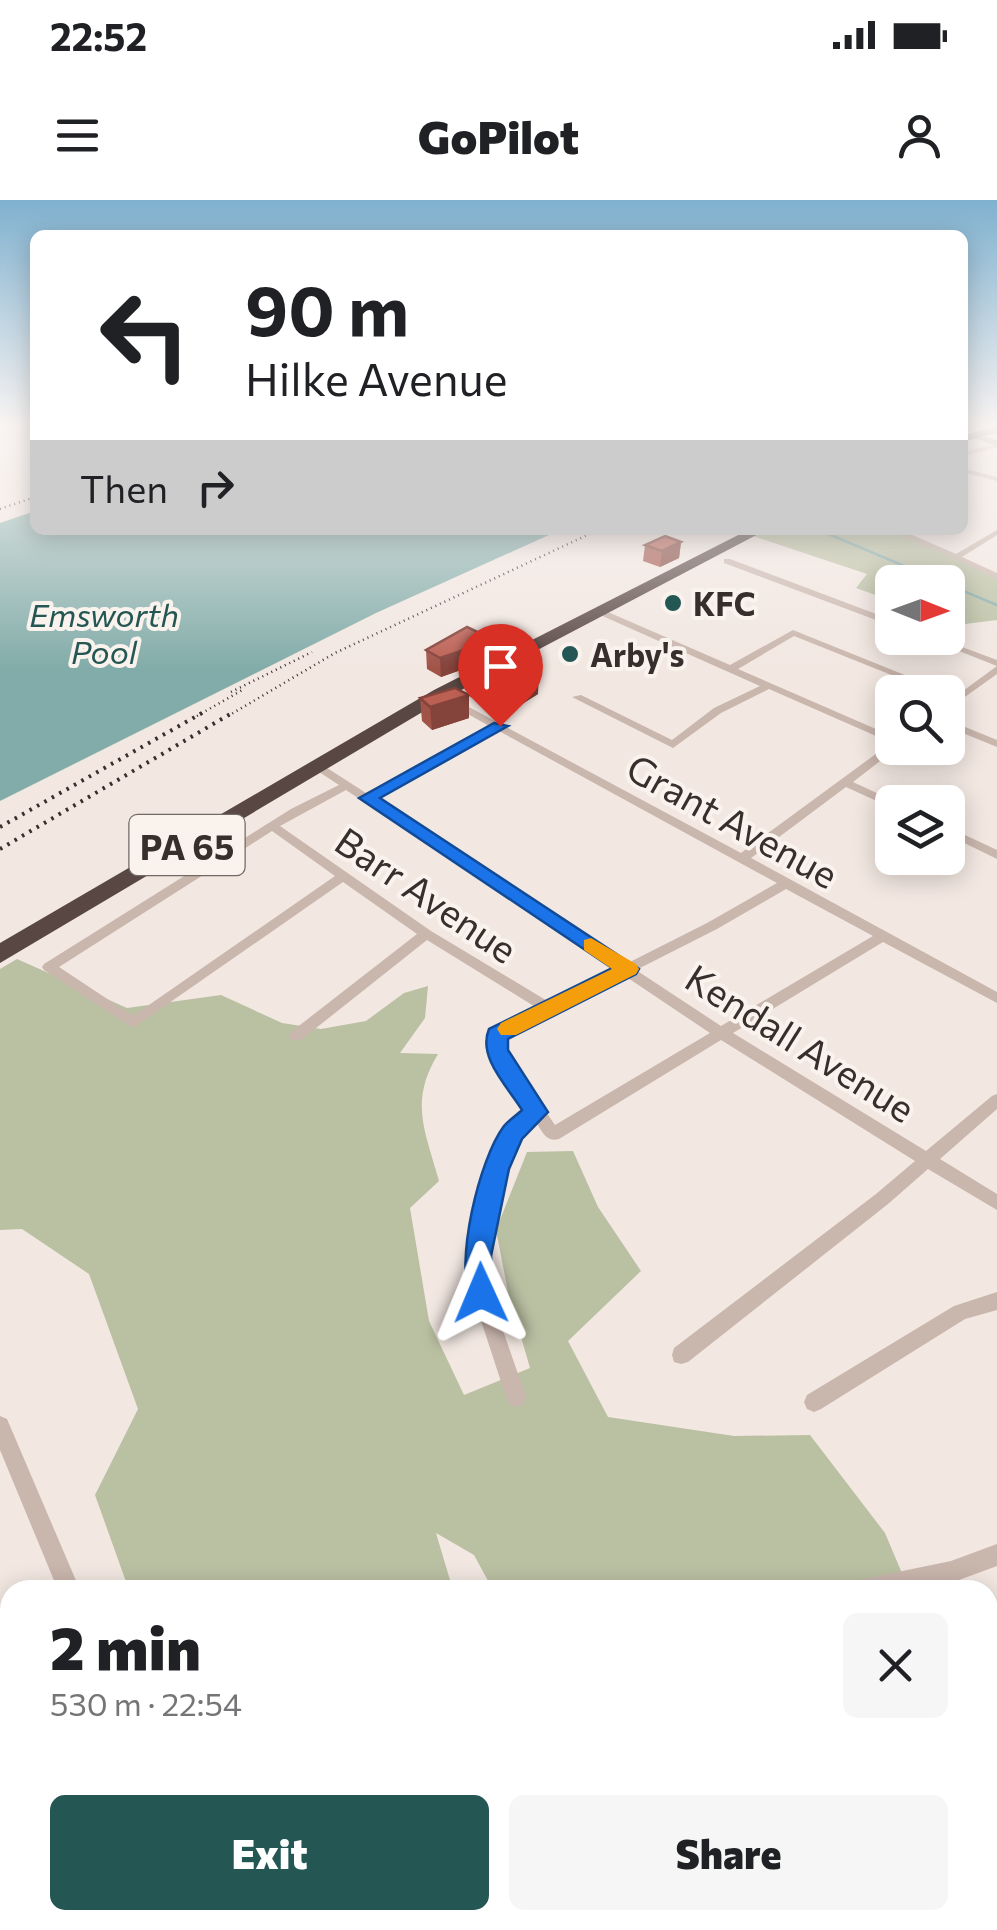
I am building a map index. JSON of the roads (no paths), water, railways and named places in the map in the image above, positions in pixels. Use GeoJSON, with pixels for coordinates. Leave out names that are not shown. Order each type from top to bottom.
{"type":"FeatureCollection","features":[{"type":"Feature","properties":{"kind":"highway","name":"PA 65"},"geometry":{"type":"LineString","coordinates":[[0,954],[440,694],[748,535]]}},
{"type":"Feature","properties":{"kind":"street"},"geometry":{"type":"LineString","coordinates":[[956,558],[997,532]]}},
{"type":"Feature","properties":{"kind":"street"},"geometry":{"type":"LineString","coordinates":[[906,535],[997,576]]}},
{"type":"Feature","properties":{"kind":"street"},"geometry":{"type":"LineString","coordinates":[[727,561],[875,617]]}},
{"type":"Feature","properties":{"kind":"street"},"geometry":{"type":"LineString","coordinates":[[601,612],[875,736]]}},
{"type":"Feature","properties":{"kind":"street"},"geometry":{"type":"LineString","coordinates":[[730,669],[793,633],[893,675]]}},
{"type":"Feature","properties":{"kind":"street"},"geometry":{"type":"LineString","coordinates":[[965,652],[997,666]]}},
{"type":"Feature","properties":{"kind":"street"},"geometry":{"type":"LineString","coordinates":[[965,687],[997,666]]}},
{"type":"Feature","properties":{"kind":"street"},"geometry":{"type":"LineString","coordinates":[[577,698],[673,746],[728,715],[768,686]]}},
{"type":"Feature","properties":{"kind":"street","name":"Grant Avenue"},"geometry":{"type":"LineString","coordinates":[[440,694],[997,998]]}},
{"type":"Feature","properties":{"kind":"street"},"geometry":{"type":"LineString","coordinates":[[368,798],[500,726]]}},
{"type":"Feature","properties":{"kind":"street"},"geometry":{"type":"LineString","coordinates":[[965,730],[997,744]]}},
{"type":"Feature","properties":{"kind":"street"},"geometry":{"type":"LineString","coordinates":[[742,858],[875,758]]}},
{"type":"Feature","properties":{"kind":"street","name":"Kendall Avenue"},"geometry":{"type":"LineString","coordinates":[[320,768],[722,1033],[997,1203]]}},
{"type":"Feature","properties":{"kind":"street"},"geometry":{"type":"LineString","coordinates":[[845,782],[875,797]]}},
{"type":"Feature","properties":{"kind":"street"},"geometry":{"type":"LineString","coordinates":[[343,876],[134,1023],[49,967],[273,826],[348,785]]}},
{"type":"Feature","properties":{"kind":"street","name":"Barr Avenue"},"geometry":{"type":"LineString","coordinates":[[273,826],[426,934],[550,1009]]}},
{"type":"Feature","properties":{"kind":"street"},"geometry":{"type":"LineString","coordinates":[[965,840],[997,855]]}},
{"type":"Feature","properties":{"kind":"street"},"geometry":{"type":"LineString","coordinates":[[787,883],[497,1035],[496,1051],[553,1134],[883,936]]}},
{"type":"Feature","properties":{"kind":"street"},"geometry":{"type":"LineString","coordinates":[[296,1036],[426,934]]}},
{"type":"Feature","properties":{"kind":"street"},"geometry":{"type":"LineString","coordinates":[[681,1356],[997,1100]]}},
{"type":"Feature","properties":{"kind":"street"},"geometry":{"type":"LineString","coordinates":[[516,1396],[481,1293],[477,1256],[504,1148],[513,1132],[536,1112]]}},
{"type":"Feature","properties":{"kind":"street"},"geometry":{"type":"LineString","coordinates":[[814,1402],[960,1312],[996,1300]]}},
{"type":"Feature","properties":{"kind":"street"},"geometry":{"type":"LineString","coordinates":[[0,1426],[65,1580]]}},
{"type":"Feature","properties":{"kind":"street"},"geometry":{"type":"LineString","coordinates":[[913,1580],[952,1572],[997,1555]]}},
{"type":"Feature","properties":{"kind":"water","name":"Emsworth Pool"},"geometry":{"type":"Polygon","coordinates":[[[30,513],[30,535],[549,535],[376,613],[0,801],[0,523],[30,513]]]}},
{"type":"Feature","properties":{"kind":"waterway"},"geometry":{"type":"LineString","coordinates":[[831,535],[997,605]]}},
{"type":"Feature","properties":{"kind":"railway"},"geometry":{"type":"LineString","coordinates":[[228,716],[335,653],[587,535]]}},
{"type":"Feature","properties":{"kind":"railway"},"geometry":{"type":"LineString","coordinates":[[231,692],[312,652]]}},
{"type":"Feature","properties":{"kind":"railway"},"geometry":{"type":"LineString","coordinates":[[197,716],[244,689]]}},
{"type":"Feature","properties":{"kind":"railway"},"geometry":{"type":"LineString","coordinates":[[0,827],[202,713]]}},
{"type":"Feature","properties":{"kind":"railway"},"geometry":{"type":"LineString","coordinates":[[0,849],[232,713]]}},
{"type":"Feature","properties":{"kind":"place","name":"KFC"},"geometry":{"type":"Point","coordinates":[673,603]}},
{"type":"Feature","properties":{"kind":"place","name":"Arby's"},"geometry":{"type":"Point","coordinates":[570,654]}}]}
